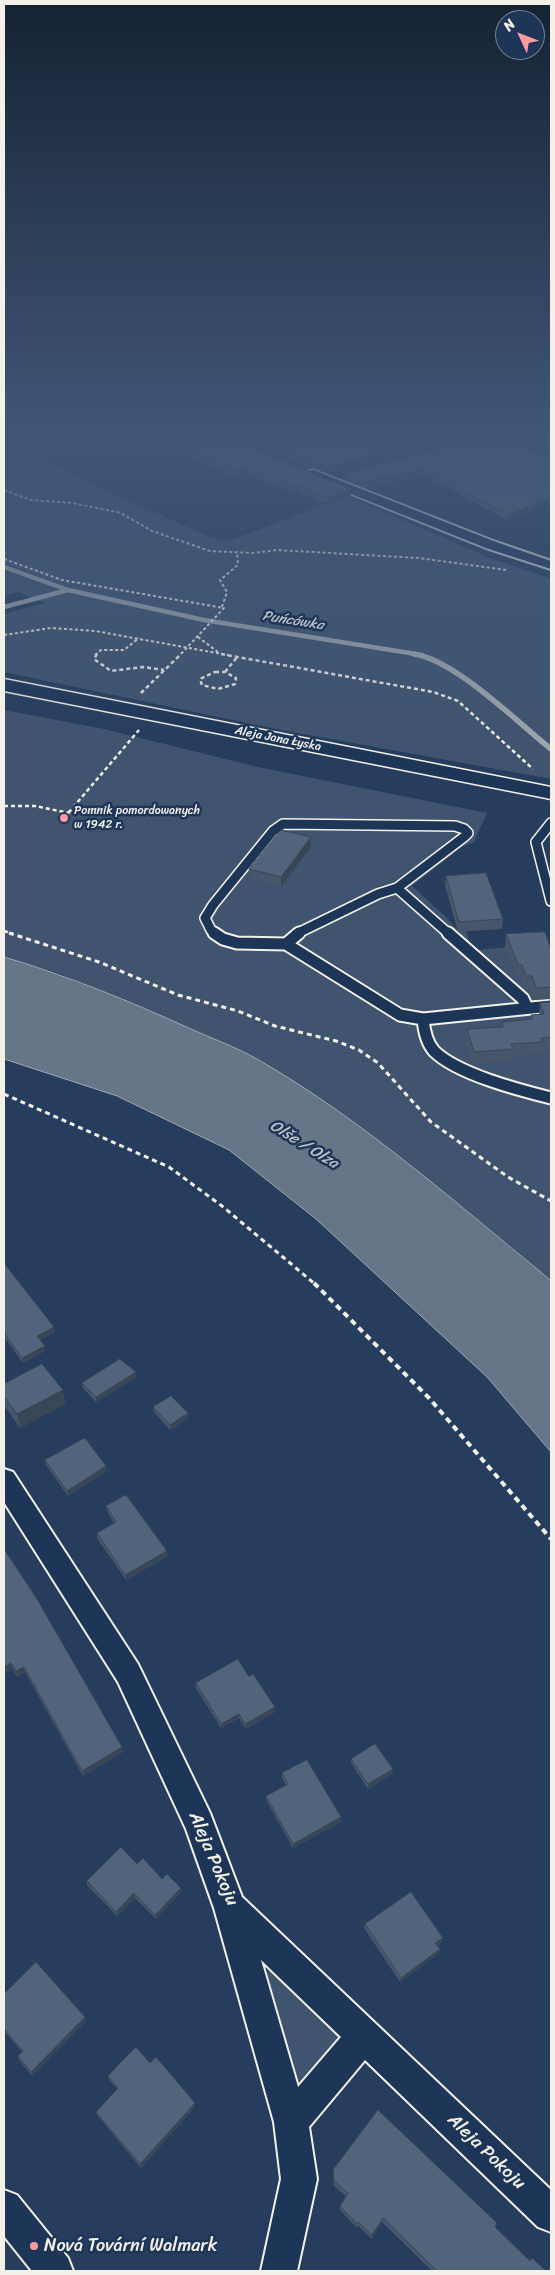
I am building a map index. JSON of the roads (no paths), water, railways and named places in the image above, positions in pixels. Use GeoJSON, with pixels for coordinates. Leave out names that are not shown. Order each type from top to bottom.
{"type":"FeatureCollection","features":[{"type":"Feature","properties":{"kind":"street"},"geometry":{"type":"LineString","coordinates":[[474,538],[551,565]]}},
{"type":"Feature","properties":{"kind":"street","name":"Aleja Jana Łyska"},"geometry":{"type":"LineString","coordinates":[[4,686],[547,792]]}},
{"type":"Feature","properties":{"kind":"street","name":"Aleja Pokoju"},"geometry":{"type":"LineString","coordinates":[[4,1480],[128,1673],[200,1824],[230,1908],[551,2214]]}},
{"type":"Feature","properties":{"kind":"street"},"geometry":{"type":"LineString","coordinates":[[230,1908],[291,2122],[299,2179],[279,2271]]}},
{"type":"Feature","properties":{"kind":"street"},"geometry":{"type":"LineString","coordinates":[[291,2122],[364,2035]]}},
{"type":"Feature","properties":{"kind":"street"},"geometry":{"type":"LineString","coordinates":[[4,2208],[55,2271]]}},
{"type":"Feature","properties":{"kind":"lane"},"geometry":{"type":"LineString","coordinates":[[551,823],[536,842],[551,902]]}},
{"type":"Feature","properties":{"kind":"lane"},"geometry":{"type":"LineString","coordinates":[[286,944],[294,935],[378,894],[397,888],[468,833],[464,829],[455,826],[283,824],[273,831],[213,905],[205,918],[211,930],[223,939],[244,944],[286,944],[400,1015],[423,1019],[551,1006]]}},
{"type":"Feature","properties":{"kind":"lane"},"geometry":{"type":"LineString","coordinates":[[397,888],[523,999],[527,1008]]}},
{"type":"Feature","properties":{"kind":"lane"},"geometry":{"type":"LineString","coordinates":[[423,1019],[425,1038],[434,1052],[446,1061],[467,1070],[551,1098]]}},
{"type":"Feature","properties":{"kind":"water","name":"Olše / Olza"},"geometry":{"type":"Polygon","coordinates":[[[4,957],[52,972],[122,999],[257,1059],[332,1107],[404,1160],[551,1281],[551,1452],[487,1377],[316,1219],[229,1150],[117,1096],[4,1059],[4,957]]]}},
{"type":"Feature","properties":{"kind":"waterway"},"geometry":{"type":"LineString","coordinates":[[4,567],[68,590]]}},
{"type":"Feature","properties":{"kind":"waterway","name":"Puńcówka"},"geometry":{"type":"LineString","coordinates":[[4,607],[68,590]]}},
{"type":"Feature","properties":{"kind":"waterway","name":"Puńcówka"},"geometry":{"type":"LineString","coordinates":[[68,590],[204,620],[422,655]]}},
{"type":"Feature","properties":{"kind":"waterway","name":"Puńcówka"},"geometry":{"type":"LineString","coordinates":[[414,654],[430,659],[466,680],[551,749]]}},
{"type":"Feature","properties":{"kind":"place","name":"Pomnik pomordowanych w 1942 r."},"geometry":{"type":"Point","coordinates":[64,818]}},
{"type":"Feature","properties":{"kind":"place","name":"Nová Tovární Walmark"},"geometry":{"type":"Point","coordinates":[34,2246]}}]}
